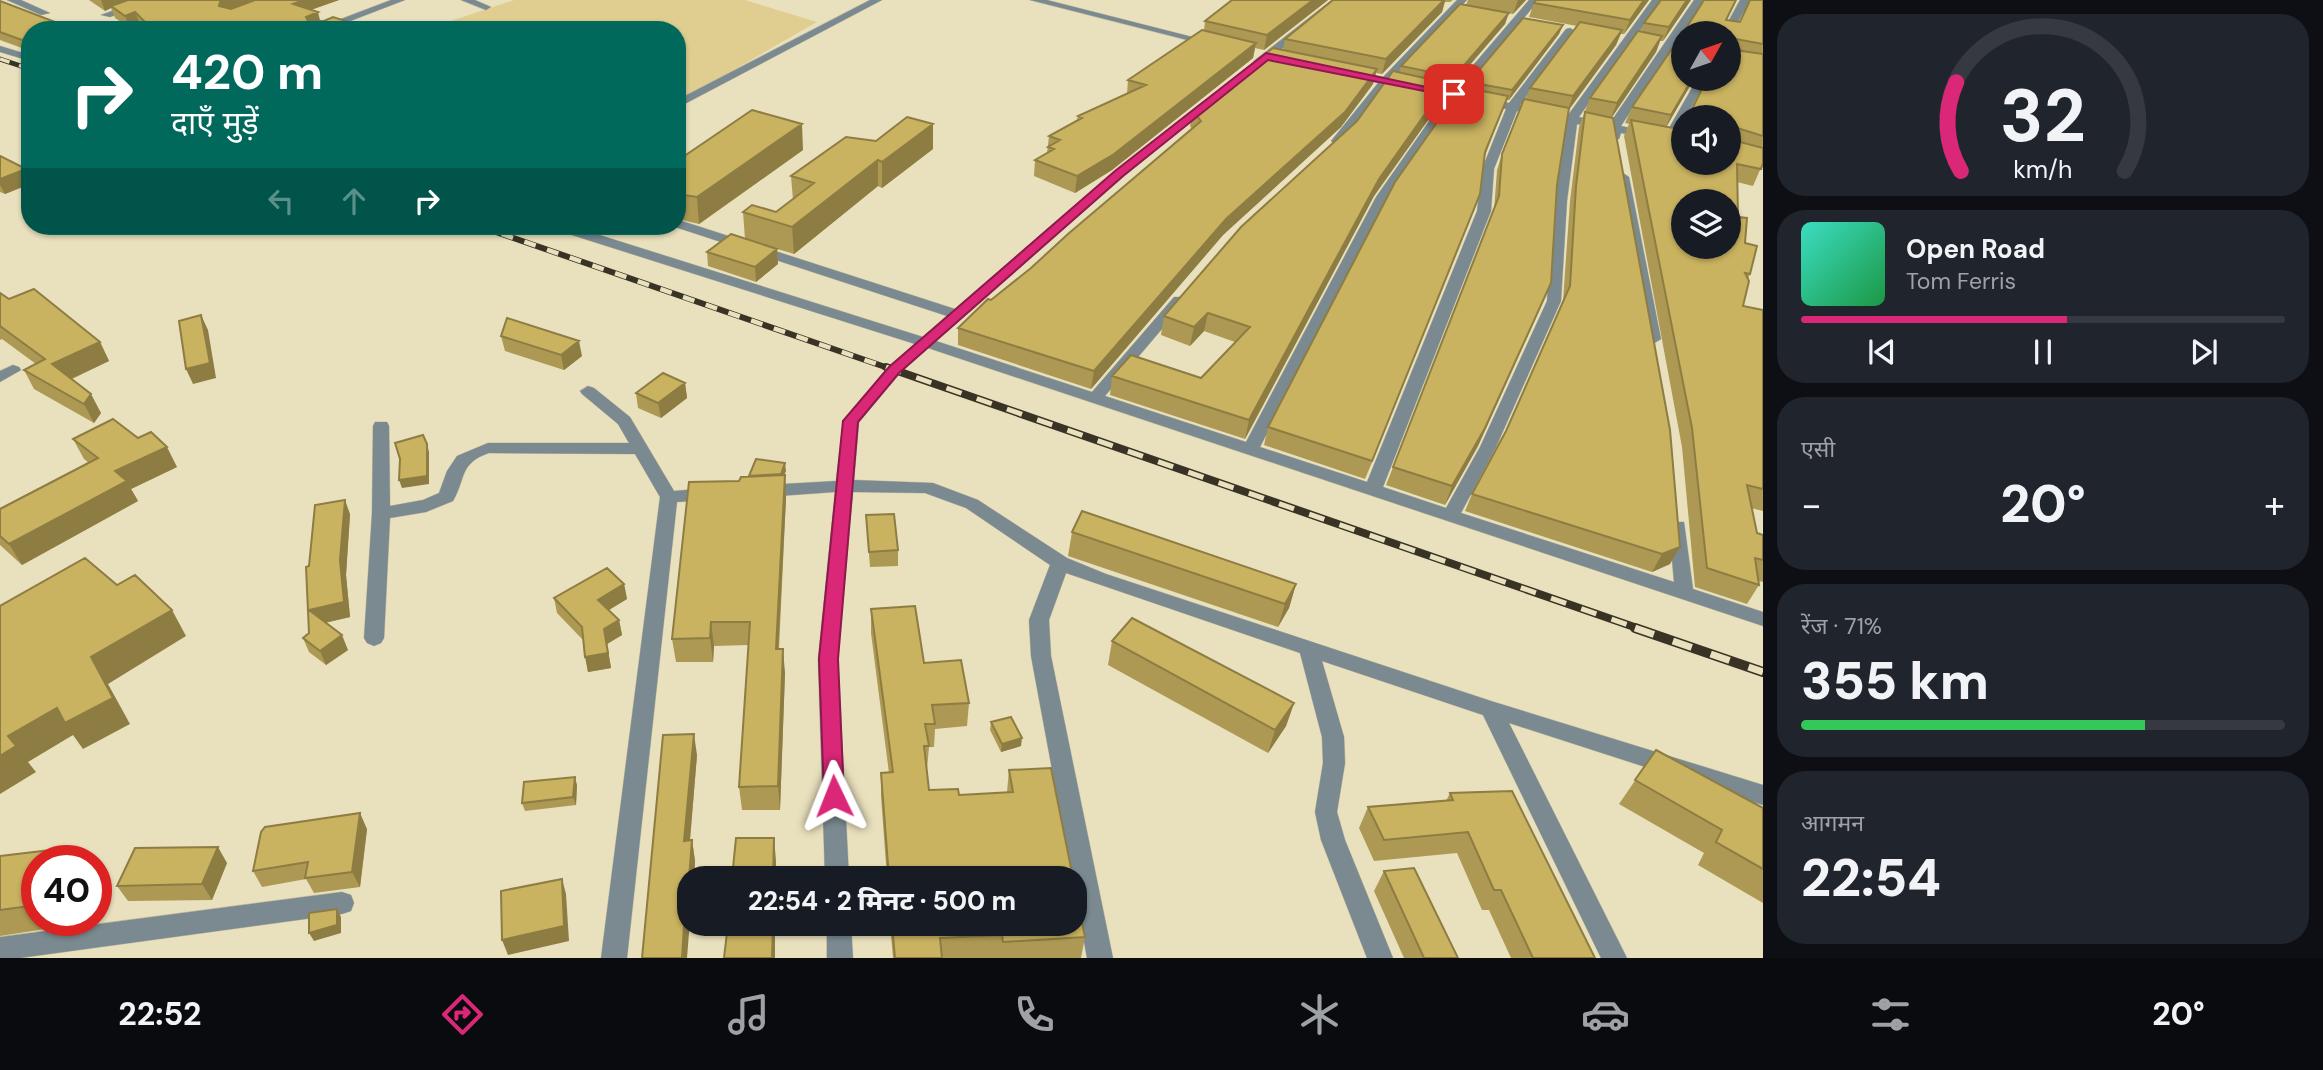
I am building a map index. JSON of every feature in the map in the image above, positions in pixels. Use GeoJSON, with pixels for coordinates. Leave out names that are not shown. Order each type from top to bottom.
{"type":"FeatureCollection","features":[{"type":"Feature","properties":{"kind":"street"},"geometry":{"type":"LineString","coordinates":[[12,0],[45,13]]}},
{"type":"Feature","properties":{"kind":"street"},"geometry":{"type":"LineString","coordinates":[[106,15],[152,0]]}},
{"type":"Feature","properties":{"kind":"street"},"geometry":{"type":"LineString","coordinates":[[342,21],[400,0]]}},
{"type":"Feature","properties":{"kind":"street"},"geometry":{"type":"LineString","coordinates":[[466,0],[486,7]]}},
{"type":"Feature","properties":{"kind":"street"},"geometry":{"type":"LineString","coordinates":[[686,100],[877,0]]}},
{"type":"Feature","properties":{"kind":"street"},"geometry":{"type":"LineString","coordinates":[[1035,0],[1225,46]]}},
{"type":"Feature","properties":{"kind":"street"},"geometry":{"type":"LineString","coordinates":[[1245,73],[1338,0]]}},
{"type":"Feature","properties":{"kind":"street"},"geometry":{"type":"LineString","coordinates":[[1251,449],[1382,197],[1454,94],[1513,21],[1534,0]]}},
{"type":"Feature","properties":{"kind":"street"},"geometry":{"type":"LineString","coordinates":[[1451,515],[1488,447],[1554,301],[1560,201],[1572,118],[1657,0]]}},
{"type":"Feature","properties":{"kind":"street"},"geometry":{"type":"LineString","coordinates":[[1656,355],[1614,127],[1699,0]]}},
{"type":"Feature","properties":{"kind":"street"},"geometry":{"type":"LineString","coordinates":[[1734,21],[1745,0]]}},
{"type":"Feature","properties":{"kind":"street"},"geometry":{"type":"LineString","coordinates":[[1327,150],[1347,132],[1385,81],[1455,7]]}},
{"type":"Feature","properties":{"kind":"street"},"geometry":{"type":"LineString","coordinates":[[1373,490],[1484,211],[1488,169],[1513,106],[1570,31]]}},
{"type":"Feature","properties":{"kind":"street"},"geometry":{"type":"LineString","coordinates":[[1654,45],[1671,49]]}},
{"type":"Feature","properties":{"kind":"street"},"geometry":{"type":"LineString","coordinates":[[0,49],[21,55]]}},
{"type":"Feature","properties":{"kind":"street"},"geometry":{"type":"LineString","coordinates":[[1332,70],[1669,138],[1695,91]]}},
{"type":"Feature","properties":{"kind":"street"},"geometry":{"type":"LineString","coordinates":[[837,866],[828,659],[851,421],[894,370],[1119,174],[1224,90]]}},
{"type":"Feature","properties":{"kind":"street"},"geometry":{"type":"LineString","coordinates":[[686,227],[958,315]]}},
{"type":"Feature","properties":{"kind":"street"},"geometry":{"type":"LineString","coordinates":[[586,235],[927,343],[1763,619]]}},
{"type":"Feature","properties":{"kind":"street"},"geometry":{"type":"LineString","coordinates":[[1095,398],[1185,293]]}},
{"type":"Feature","properties":{"kind":"street"},"geometry":{"type":"LineString","coordinates":[[589,391],[624,421],[670,496],[614,958]]}},
{"type":"Feature","properties":{"kind":"street"},"geometry":{"type":"LineString","coordinates":[[374,638],[381,513],[381,426]]}},
{"type":"Feature","properties":{"kind":"street"},"geometry":{"type":"LineString","coordinates":[[381,513],[426,506],[447,497],[459,461],[468,454],[488,448],[640,449]]}},
{"type":"Feature","properties":{"kind":"street"},"geometry":{"type":"LineString","coordinates":[[750,492],[845,486],[927,487],[972,503],[1060,563],[1099,579],[1491,709],[1763,795]]}},
{"type":"Feature","properties":{"kind":"street"},"geometry":{"type":"LineString","coordinates":[[670,496],[723,493]]}},
{"type":"Feature","properties":{"kind":"street"},"geometry":{"type":"LineString","coordinates":[[1676,509],[1684,592]]}},
{"type":"Feature","properties":{"kind":"street"},"geometry":{"type":"LineString","coordinates":[[1060,563],[1039,620],[1041,656],[1100,958]]}},
{"type":"Feature","properties":{"kind":"street"},"geometry":{"type":"LineString","coordinates":[[1309,649],[1333,737],[1334,763],[1326,812],[1332,840],[1380,958]]}},
{"type":"Feature","properties":{"kind":"street"},"geometry":{"type":"LineString","coordinates":[[1491,709],[1614,958]]}},
{"type":"Feature","properties":{"kind":"street"},"geometry":{"type":"LineString","coordinates":[[0,949],[342,903]]}},
{"type":"Feature","properties":{"kind":"street"},"geometry":{"type":"LineString","coordinates":[[839,936],[840,958]]}},
{"type":"Feature","properties":{"kind":"shaded area"},"geometry":{"type":"Polygon","coordinates":[[[514,0],[745,0],[817,22],[686,95],[686,21],[451,21],[514,0]]]}},
{"type":"Feature","properties":{"kind":"building"},"geometry":{"type":"Polygon","coordinates":[[[128,0],[226,0],[220,2],[219,6],[231,9],[255,0],[304,0],[293,4],[318,12],[306,17],[308,21],[144,21],[135,12],[125,16],[111,6],[128,0]]]}},
{"type":"Feature","properties":{"kind":"building"},"geometry":{"type":"Polygon","coordinates":[[[1232,0],[1313,0],[1267,35],[1205,21],[1232,0]]]}},
{"type":"Feature","properties":{"kind":"building"},"geometry":{"type":"Polygon","coordinates":[[[1333,0],[1444,0],[1386,59],[1285,39],[1333,0]]]}},
{"type":"Feature","properties":{"kind":"building"},"geometry":{"type":"Polygon","coordinates":[[[1536,0],[1644,0],[1630,20],[1534,3],[1536,0]]]}},
{"type":"Feature","properties":{"kind":"building"},"geometry":{"type":"Polygon","coordinates":[[[1661,0],[1687,0],[1669,27],[1644,23],[1661,0]]]}},
{"type":"Feature","properties":{"kind":"building"},"geometry":{"type":"Polygon","coordinates":[[[1704,0],[1736,0],[1726,20],[1733,21],[1691,21],[1704,0]]]}},
{"type":"Feature","properties":{"kind":"building"},"geometry":{"type":"Polygon","coordinates":[[[1750,0],[1763,0],[1763,44],[1741,40],[1740,21],[1750,0]]]}},
{"type":"Feature","properties":{"kind":"building"},"geometry":{"type":"Polygon","coordinates":[[[0,1],[52,21],[21,21],[21,40],[0,32],[0,1]]]}},
{"type":"Feature","properties":{"kind":"building"},"geometry":{"type":"Polygon","coordinates":[[[1460,4],[1509,13],[1454,77],[1401,66],[1460,4]]]}},
{"type":"Feature","properties":{"kind":"building"},"geometry":{"type":"Polygon","coordinates":[[[333,17],[346,21],[324,21],[333,17]]]}},
{"type":"Feature","properties":{"kind":"building"},"geometry":{"type":"Polygon","coordinates":[[[1523,18],[1563,25],[1512,90],[1469,82],[1523,18]]]}},
{"type":"Feature","properties":{"kind":"building"},"geometry":{"type":"Polygon","coordinates":[[[1580,22],[1622,30],[1573,96],[1530,88],[1580,22]]]}},
{"type":"Feature","properties":{"kind":"building"},"geometry":{"type":"Polygon","coordinates":[[[1202,30],[1256,43],[1114,154],[1077,176],[1035,160],[1054,149],[1048,147],[1060,140],[1049,136],[1082,118],[1078,116],[1146,85],[1128,80],[1202,30]]]}},
{"type":"Feature","properties":{"kind":"building"},"geometry":{"type":"Polygon","coordinates":[[[1638,31],[1662,36],[1617,103],[1590,98],[1638,31]]]}},
{"type":"Feature","properties":{"kind":"building"},"geometry":{"type":"Polygon","coordinates":[[[1273,48],[1377,69],[1345,112],[1226,219],[1094,371],[958,328],[988,299],[991,300],[1031,268],[1201,121],[1193,111],[1273,48]]]}},
{"type":"Feature","properties":{"kind":"building"},"geometry":{"type":"Polygon","coordinates":[[[1671,50],[1671,91],[1685,91],[1677,105],[1671,105],[1671,115],[1632,107],[1671,50]]]}},
{"type":"Feature","properties":{"kind":"building"},"geometry":{"type":"Polygon","coordinates":[[[1741,51],[1763,54],[1763,136],[1741,129],[1741,105],[1694,105],[1701,91],[1741,91],[1741,51]]]}},
{"type":"Feature","properties":{"kind":"building"},"geometry":{"type":"Polygon","coordinates":[[[1393,71],[1447,83],[1379,179],[1249,420],[1112,376],[1131,355],[1201,378],[1250,327],[1208,313],[1194,327],[1164,316],[1241,227],[1357,121],[1393,71]]]}},
{"type":"Feature","properties":{"kind":"building"},"geometry":{"type":"Polygon","coordinates":[[[1462,87],[1508,96],[1485,152],[1480,194],[1372,461],[1268,427],[1395,182],[1462,87]]]}},
{"type":"Feature","properties":{"kind":"building"},"geometry":{"type":"Polygon","coordinates":[[[1524,99],[1569,108],[1557,185],[1551,283],[1485,428],[1452,486],[1393,467],[1499,196],[1502,154],[1524,99]]]}},
{"type":"Feature","properties":{"kind":"building"},"geometry":{"type":"Polygon","coordinates":[[[752,110],[802,124],[697,197],[686,195],[686,155],[752,110]]]}},
{"type":"Feature","properties":{"kind":"building"},"geometry":{"type":"Polygon","coordinates":[[[1585,112],[1613,118],[1670,430],[1680,547],[1662,554],[1472,494],[1506,431],[1570,286],[1576,186],[1585,112]]]}},
{"type":"Feature","properties":{"kind":"building"},"geometry":{"type":"Polygon","coordinates":[[[907,117],[933,124],[882,162],[878,160],[792,227],[743,212],[752,205],[776,212],[814,183],[791,176],[846,137],[876,141],[907,117]]]}},
{"type":"Feature","properties":{"kind":"building"},"geometry":{"type":"Polygon","coordinates":[[[1631,120],[1671,128],[1671,175],[1737,175],[1737,189],[1671,189],[1671,259],[1741,259],[1741,217],[1747,218],[1745,243],[1757,246],[1750,274],[1745,273],[1749,281],[1743,306],[1763,310],[1763,489],[1747,485],[1757,533],[1763,535],[1763,560],[1755,558],[1759,585],[1707,568],[1692,428],[1631,120]]]}},
{"type":"Feature","properties":{"kind":"building"},"geometry":{"type":"Polygon","coordinates":[[[1741,142],[1763,148],[1761,169],[1741,165],[1741,142]]]}},
{"type":"Feature","properties":{"kind":"building"},"geometry":{"type":"Polygon","coordinates":[[[0,156],[21,166],[21,171],[0,179],[0,156]]]}},
{"type":"Feature","properties":{"kind":"building"},"geometry":{"type":"Polygon","coordinates":[[[731,234],[777,249],[755,267],[707,252],[731,234]]]}},
{"type":"Feature","properties":{"kind":"building"},"geometry":{"type":"Polygon","coordinates":[[[34,289],[100,342],[52,364],[91,394],[84,404],[24,370],[45,359],[0,326],[0,293],[9,299],[34,289]]]}},
{"type":"Feature","properties":{"kind":"building"},"geometry":{"type":"Polygon","coordinates":[[[201,315],[210,363],[186,369],[179,321],[201,315]]]}},
{"type":"Feature","properties":{"kind":"building"},"geometry":{"type":"Polygon","coordinates":[[[507,318],[579,341],[561,355],[501,336],[507,318]]]}},
{"type":"Feature","properties":{"kind":"building"},"geometry":{"type":"Polygon","coordinates":[[[663,373],[685,383],[658,403],[636,393],[663,373]]]}},
{"type":"Feature","properties":{"kind":"building"},"geometry":{"type":"Polygon","coordinates":[[[113,419],[138,438],[151,432],[167,447],[115,471],[127,481],[9,544],[0,536],[0,509],[98,458],[73,439],[113,419]]]}},
{"type":"Feature","properties":{"kind":"building"},"geometry":{"type":"Polygon","coordinates":[[[423,435],[427,444],[427,476],[399,480],[400,459],[395,443],[423,435]]]}},
{"type":"Feature","properties":{"kind":"building"},"geometry":{"type":"Polygon","coordinates":[[[756,459],[785,463],[781,474],[749,476],[756,459]]]}},
{"type":"Feature","properties":{"kind":"building"},"geometry":{"type":"Polygon","coordinates":[[[785,475],[776,649],[783,649],[778,786],[739,787],[750,622],[711,622],[710,638],[672,639],[689,482],[739,481],[741,477],[785,475]]]}},
{"type":"Feature","properties":{"kind":"building"},"geometry":{"type":"Polygon","coordinates":[[[345,500],[340,560],[344,602],[309,610],[342,635],[320,651],[303,638],[309,633],[306,567],[309,566],[315,505],[345,500]]]}},
{"type":"Feature","properties":{"kind":"building"},"geometry":{"type":"Polygon","coordinates":[[[1082,511],[1296,584],[1285,604],[1072,532],[1082,511]]]}},
{"type":"Feature","properties":{"kind":"building"},"geometry":{"type":"Polygon","coordinates":[[[894,514],[898,550],[869,552],[866,515],[894,514]]]}},
{"type":"Feature","properties":{"kind":"building"},"geometry":{"type":"Polygon","coordinates":[[[85,558],[117,585],[135,575],[172,610],[91,657],[113,698],[65,723],[57,708],[8,736],[16,746],[0,756],[0,606],[85,558]]]}},
{"type":"Feature","properties":{"kind":"building"},"geometry":{"type":"Polygon","coordinates":[[[607,568],[624,584],[598,600],[619,620],[604,629],[608,653],[585,657],[582,627],[554,598],[607,568]]]}},
{"type":"Feature","properties":{"kind":"building"},"geometry":{"type":"Polygon","coordinates":[[[915,606],[924,663],[961,660],[969,703],[932,705],[935,724],[925,724],[929,746],[924,746],[929,790],[958,789],[959,795],[1013,792],[1009,770],[1051,768],[1071,866],[888,866],[881,773],[893,772],[871,609],[915,606]]]}},
{"type":"Feature","properties":{"kind":"building"},"geometry":{"type":"Polygon","coordinates":[[[1132,618],[1294,703],[1275,730],[1112,641],[1132,618]]]}},
{"type":"Feature","properties":{"kind":"building"},"geometry":{"type":"Polygon","coordinates":[[[1011,717],[1022,738],[1002,744],[991,722],[1011,717]]]}},
{"type":"Feature","properties":{"kind":"building"},"geometry":{"type":"Polygon","coordinates":[[[694,734],[684,841],[692,840],[690,866],[677,866],[677,936],[683,936],[682,958],[642,958],[663,735],[694,734]]]}},
{"type":"Feature","properties":{"kind":"building"},"geometry":{"type":"Polygon","coordinates":[[[1656,750],[1763,808],[1763,869],[1716,842],[1722,830],[1635,780],[1656,750]]]}},
{"type":"Feature","properties":{"kind":"building"},"geometry":{"type":"Polygon","coordinates":[[[575,777],[573,797],[522,803],[524,782],[575,777]]]}},
{"type":"Feature","properties":{"kind":"building"},"geometry":{"type":"Polygon","coordinates":[[[1512,791],[1595,958],[1533,958],[1501,890],[1494,890],[1468,832],[1384,840],[1368,807],[1453,800],[1450,793],[1512,791]]]}},
{"type":"Feature","properties":{"kind":"building"},"geometry":{"type":"Polygon","coordinates":[[[360,813],[352,872],[305,878],[308,862],[253,871],[261,832],[265,827],[360,813]]]}},
{"type":"Feature","properties":{"kind":"building"},"geometry":{"type":"Polygon","coordinates":[[[736,838],[774,838],[773,866],[733,866],[736,838]]]}},
{"type":"Feature","properties":{"kind":"building"},"geometry":{"type":"Polygon","coordinates":[[[218,847],[202,884],[117,886],[135,848],[218,847]]]}},
{"type":"Feature","properties":{"kind":"building"},"geometry":{"type":"Polygon","coordinates":[[[21,854],[21,907],[0,910],[0,856],[21,854]]]}},
{"type":"Feature","properties":{"kind":"building"},"geometry":{"type":"Polygon","coordinates":[[[1414,868],[1458,958],[1424,958],[1384,871],[1414,868]]]}},
{"type":"Feature","properties":{"kind":"building"},"geometry":{"type":"Polygon","coordinates":[[[562,879],[564,926],[502,940],[501,891],[562,879]]]}},
{"type":"Feature","properties":{"kind":"building"},"geometry":{"type":"Polygon","coordinates":[[[337,909],[337,925],[309,933],[309,913],[337,909]]]}},
{"type":"Feature","properties":{"kind":"building"},"geometry":{"type":"Polygon","coordinates":[[[727,936],[773,936],[772,958],[724,958],[727,936]]]}},
{"type":"Feature","properties":{"kind":"building"},"geometry":{"type":"Polygon","coordinates":[[[893,936],[981,936],[940,938],[942,958],[895,958],[893,936]]]}},
{"type":"Feature","properties":{"kind":"building"},"geometry":{"type":"Polygon","coordinates":[[[1002,936],[1085,937],[1003,942],[1002,936]]]}},
{"type":"Feature","properties":{"kind":"railway"},"geometry":{"type":"LineString","coordinates":[[0,59],[21,66]]}},
{"type":"Feature","properties":{"kind":"railway"},"geometry":{"type":"LineString","coordinates":[[505,235],[891,369]]}},
{"type":"Feature","properties":{"kind":"railway"},"geometry":{"type":"LineString","coordinates":[[886,367],[1640,629]]}},
{"type":"Feature","properties":{"kind":"railway"},"geometry":{"type":"LineString","coordinates":[[1635,628],[1763,672]]}},
{"type":"Feature","properties":{"kind":"route"},"geometry":{"type":"LineString","coordinates":[[834,796],[828,659],[851,421],[894,370],[1119,174],[1266,56],[1454,94]]}}]}
